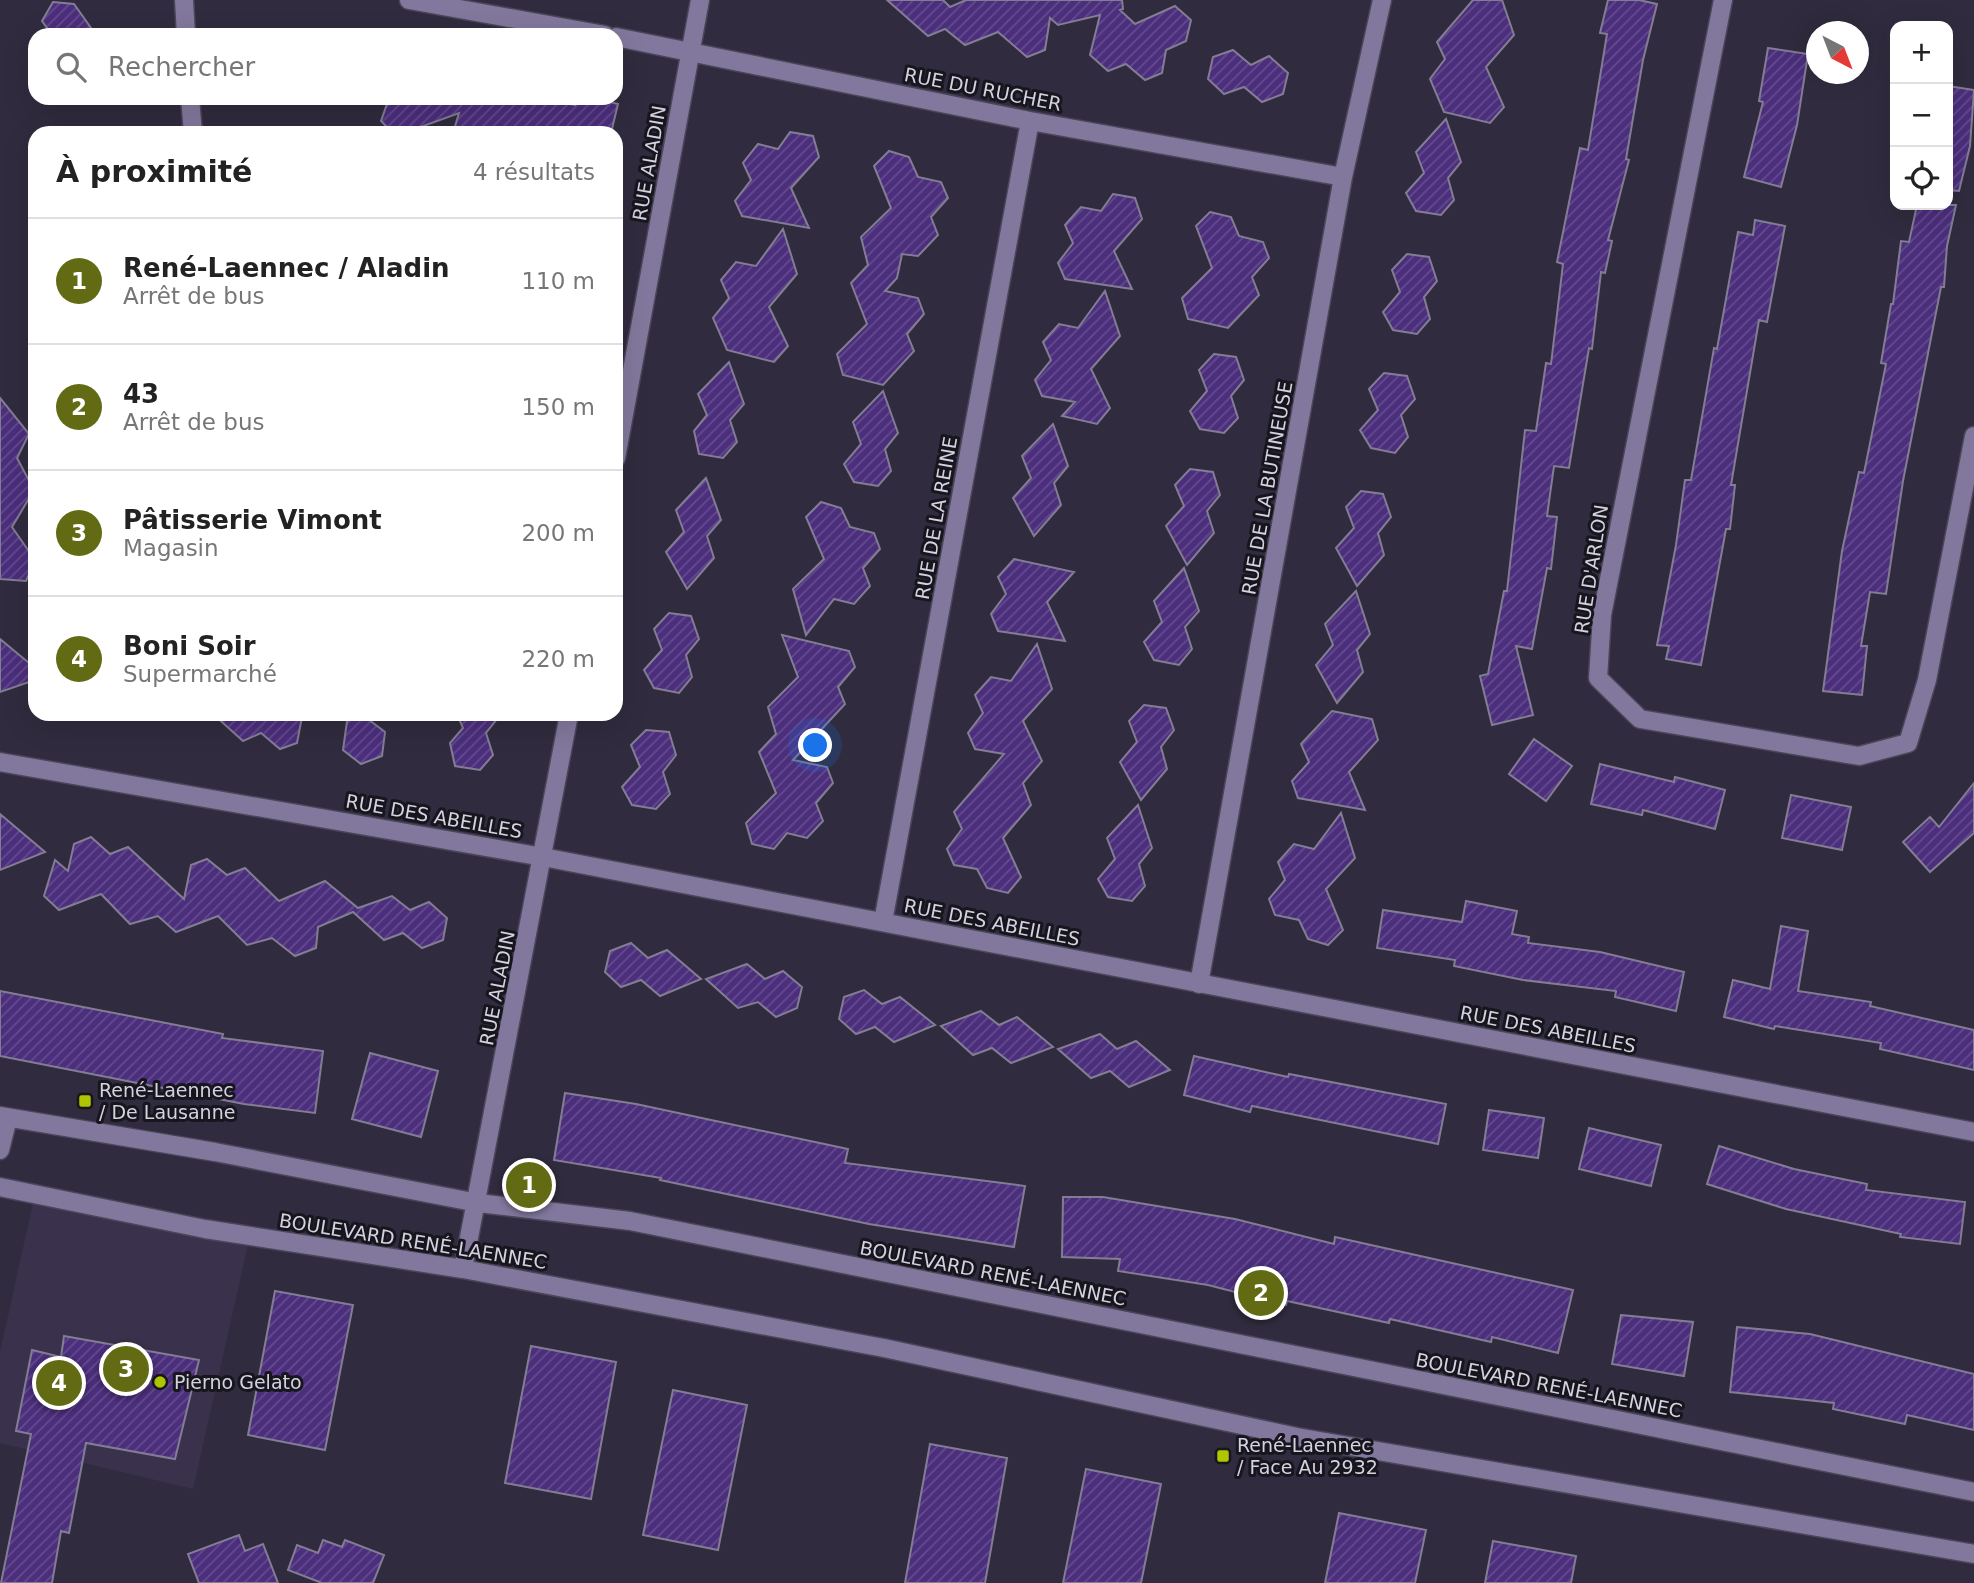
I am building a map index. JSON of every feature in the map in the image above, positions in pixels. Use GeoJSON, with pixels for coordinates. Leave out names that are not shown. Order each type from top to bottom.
{"type":"FeatureCollection","features":[{"type":"Feature","properties":{"kind":"street"},"geometry":{"type":"LineString","coordinates":[[184,0],[186,28]]}},
{"type":"Feature","properties":{"kind":"street"},"geometry":{"type":"LineString","coordinates":[[409,0],[566,28]]}},
{"type":"Feature","properties":{"kind":"street","name":"RUE ALADIN"},"geometry":{"type":"LineString","coordinates":[[623,420],[700,0]]}},
{"type":"Feature","properties":{"kind":"street","name":"RUE DE LA BUTINEUSE"},"geometry":{"type":"LineString","coordinates":[[1199,984],[1343,177],[1382,0]]}},
{"type":"Feature","properties":{"kind":"street","name":"RUE D'ARLON"},"geometry":{"type":"LineString","coordinates":[[1723,0],[1602,615],[1598,678],[1640,719],[1860,756],[1908,743],[1927,680],[1974,436]]}},
{"type":"Feature","properties":{"kind":"street","name":"RUE DU RUCHER"},"geometry":{"type":"LineString","coordinates":[[623,38],[1030,121],[1343,177]]}},
{"type":"Feature","properties":{"kind":"street"},"geometry":{"type":"LineString","coordinates":[[191,105],[192,126]]}},
{"type":"Feature","properties":{"kind":"street","name":"RUE DE LA REINE"},"geometry":{"type":"LineString","coordinates":[[883,922],[1030,121]]}},
{"type":"Feature","properties":{"kind":"street","name":"RUE ALADIN"},"geometry":{"type":"LineString","coordinates":[[463,1269],[478,1203],[568,721]]}},
{"type":"Feature","properties":{"kind":"street","name":"RUE DES ABEILLES"},"geometry":{"type":"LineString","coordinates":[[0,762],[543,857],[1974,1132]]}},
{"type":"Feature","properties":{"kind":"street"},"geometry":{"type":"LineString","coordinates":[[0,1150],[4,1117]]}},
{"type":"Feature","properties":{"kind":"street","name":"BOULEVARD RENÉ-LAENNEC"},"geometry":{"type":"LineString","coordinates":[[4,1117],[215,1152],[478,1203],[630,1221],[1974,1492]]}},
{"type":"Feature","properties":{"kind":"street","name":"BOULEVARD RENÉ-LAENNEC"},"geometry":{"type":"LineString","coordinates":[[0,1186],[205,1229],[463,1269],[884,1348],[1297,1437],[1974,1554]]}},
{"type":"Feature","properties":{"kind":"shaded area"},"geometry":{"type":"Polygon","coordinates":[[[35,1194],[250,1236],[193,1489],[0,1443],[0,1352],[35,1194]]]}},
{"type":"Feature","properties":{"kind":"building"},"geometry":{"type":"Polygon","coordinates":[[[887,0],[943,0],[950,7],[966,0],[1122,0],[1123,9],[1120,10],[1135,24],[1175,6],[1191,20],[1186,41],[1166,50],[1162,73],[1145,80],[1126,64],[1108,71],[1090,55],[1100,15],[1058,25],[1050,18],[1045,50],[1027,57],[998,32],[965,45],[945,29],[928,36],[887,0]]]}},
{"type":"Feature","properties":{"kind":"building"},"geometry":{"type":"Polygon","coordinates":[[[1473,0],[1502,0],[1514,35],[1486,67],[1504,107],[1490,123],[1444,112],[1430,79],[1445,59],[1437,42],[1473,0]]]}},
{"type":"Feature","properties":{"kind":"building"},"geometry":{"type":"Polygon","coordinates":[[[1608,0],[1639,0],[1657,4],[1643,60],[1626,159],[1629,160],[1608,240],[1612,241],[1605,273],[1601,272],[1592,349],[1589,348],[1569,468],[1554,466],[1547,516],[1557,517],[1551,569],[1547,568],[1532,649],[1516,646],[1533,715],[1492,725],[1480,676],[1488,674],[1504,591],[1507,591],[1525,430],[1536,431],[1546,363],[1551,364],[1563,264],[1557,262],[1580,148],[1588,150],[1607,34],[1600,33],[1608,0]]]}},
{"type":"Feature","properties":{"kind":"building"},"geometry":{"type":"Polygon","coordinates":[[[53,2],[74,4],[91,28],[47,28],[42,21],[53,2]]]}},
{"type":"Feature","properties":{"kind":"building"},"geometry":{"type":"Polygon","coordinates":[[[1768,48],[1806,54],[1797,125],[1781,187],[1744,177],[1763,102],[1759,101],[1768,48]]]}},
{"type":"Feature","properties":{"kind":"building"},"geometry":{"type":"Polygon","coordinates":[[[1233,50],[1251,65],[1269,56],[1288,73],[1283,94],[1262,102],[1244,87],[1224,94],[1208,79],[1213,57],[1233,50]]]}},
{"type":"Feature","properties":{"kind":"building"},"geometry":{"type":"Polygon","coordinates":[[[1953,87],[1974,90],[1970,146],[1959,191],[1953,190],[1953,87]]]}},
{"type":"Feature","properties":{"kind":"building"},"geometry":{"type":"Polygon","coordinates":[[[387,105],[618,105],[613,126],[455,126],[459,113],[423,126],[386,126],[381,121],[387,105]]]}},
{"type":"Feature","properties":{"kind":"building"},"geometry":{"type":"Polygon","coordinates":[[[1446,119],[1461,162],[1448,178],[1454,200],[1441,215],[1416,211],[1406,193],[1424,173],[1416,152],[1446,119]]]}},
{"type":"Feature","properties":{"kind":"building"},"geometry":{"type":"Polygon","coordinates":[[[790,132],[813,136],[819,157],[791,188],[809,228],[742,216],[735,201],[751,180],[743,163],[758,144],[778,149],[790,132]]]}},
{"type":"Feature","properties":{"kind":"building"},"geometry":{"type":"Polygon","coordinates":[[[889,151],[909,157],[918,177],[941,182],[948,198],[931,217],[938,235],[918,256],[902,254],[897,278],[885,291],[918,298],[924,314],[907,334],[914,351],[883,385],[843,375],[837,354],[867,324],[851,283],[868,265],[861,237],[891,208],[874,166],[889,151]]]}},
{"type":"Feature","properties":{"kind":"building"},"geometry":{"type":"Polygon","coordinates":[[[1113,194],[1135,198],[1142,219],[1114,251],[1132,289],[1065,279],[1058,263],[1073,243],[1065,225],[1081,207],[1101,211],[1113,194]]]}},
{"type":"Feature","properties":{"kind":"building"},"geometry":{"type":"Polygon","coordinates":[[[1953,205],[1956,205],[1947,246],[1944,287],[1941,287],[1903,481],[1886,594],[1870,592],[1861,646],[1867,646],[1862,695],[1823,691],[1842,551],[1859,472],[1864,473],[1886,364],[1881,363],[1893,304],[1901,241],[1909,242],[1916,210],[1953,210],[1953,205]]]}},
{"type":"Feature","properties":{"kind":"building"},"geometry":{"type":"Polygon","coordinates":[[[1210,212],[1231,217],[1239,236],[1263,242],[1269,258],[1252,277],[1259,295],[1228,328],[1188,319],[1182,298],[1212,268],[1196,226],[1210,212]]]}},
{"type":"Feature","properties":{"kind":"building"},"geometry":{"type":"Polygon","coordinates":[[[1755,220],[1785,226],[1767,322],[1759,320],[1731,485],[1735,485],[1730,529],[1726,529],[1701,665],[1666,659],[1669,646],[1657,645],[1685,480],[1691,480],[1738,232],[1753,235],[1755,220]]]}},
{"type":"Feature","properties":{"kind":"building"},"geometry":{"type":"Polygon","coordinates":[[[783,229],[797,274],[769,307],[788,346],[774,362],[727,350],[713,318],[729,298],[721,280],[736,262],[756,266],[783,229]]]}},
{"type":"Feature","properties":{"kind":"building"},"geometry":{"type":"Polygon","coordinates":[[[1407,254],[1429,257],[1437,281],[1424,297],[1430,319],[1417,334],[1393,330],[1383,312],[1400,292],[1392,270],[1407,254]]]}},
{"type":"Feature","properties":{"kind":"building"},"geometry":{"type":"Polygon","coordinates":[[[1105,291],[1120,336],[1091,369],[1110,408],[1097,424],[1062,416],[1075,402],[1042,396],[1035,380],[1051,360],[1043,342],[1059,324],[1078,328],[1105,291]]]}},
{"type":"Feature","properties":{"kind":"building"},"geometry":{"type":"Polygon","coordinates":[[[1214,354],[1236,357],[1244,380],[1231,396],[1238,418],[1224,433],[1200,429],[1190,411],[1207,391],[1199,370],[1214,354]]]}},
{"type":"Feature","properties":{"kind":"building"},"geometry":{"type":"Polygon","coordinates":[[[729,362],[744,404],[730,420],[737,442],[723,458],[699,454],[694,431],[707,415],[698,394],[729,362]]]}},
{"type":"Feature","properties":{"kind":"building"},"geometry":{"type":"Polygon","coordinates":[[[1384,373],[1407,376],[1415,399],[1401,415],[1408,437],[1395,453],[1371,448],[1360,430],[1378,410],[1369,389],[1384,373]]]}},
{"type":"Feature","properties":{"kind":"building"},"geometry":{"type":"Polygon","coordinates":[[[883,391],[898,433],[885,449],[891,471],[878,486],[854,482],[844,464],[861,444],[853,422],[883,391]]]}},
{"type":"Feature","properties":{"kind":"building"},"geometry":{"type":"Polygon","coordinates":[[[0,398],[28,433],[17,458],[28,479],[28,500],[12,527],[28,550],[28,576],[26,581],[0,579],[0,398]]]}},
{"type":"Feature","properties":{"kind":"building"},"geometry":{"type":"Polygon","coordinates":[[[1053,424],[1068,466],[1054,483],[1061,505],[1034,536],[1013,498],[1031,478],[1022,456],[1053,424]]]}},
{"type":"Feature","properties":{"kind":"building"},"geometry":{"type":"Polygon","coordinates":[[[1190,469],[1213,472],[1220,495],[1207,511],[1214,533],[1187,565],[1166,526],[1184,506],[1175,485],[1190,469]]]}},
{"type":"Feature","properties":{"kind":"building"},"geometry":{"type":"Polygon","coordinates":[[[706,478],[721,520],[707,536],[714,558],[687,589],[666,552],[684,532],[676,510],[706,478]]]}},
{"type":"Feature","properties":{"kind":"building"},"geometry":{"type":"Polygon","coordinates":[[[1361,491],[1383,494],[1391,517],[1378,533],[1384,555],[1357,586],[1336,548],[1354,528],[1346,507],[1361,491]]]}},
{"type":"Feature","properties":{"kind":"building"},"geometry":{"type":"Polygon","coordinates":[[[821,502],[841,508],[850,527],[874,533],[880,549],[863,568],[870,586],[854,604],[834,599],[806,635],[793,589],[824,559],[806,517],[821,502]]]}},
{"type":"Feature","properties":{"kind":"building"},"geometry":{"type":"Polygon","coordinates":[[[1014,559],[1074,572],[1047,602],[1065,641],[998,631],[991,614],[1006,594],[998,577],[1014,559]]]}},
{"type":"Feature","properties":{"kind":"building"},"geometry":{"type":"Polygon","coordinates":[[[1184,568],[1199,611],[1185,627],[1192,649],[1179,665],[1154,660],[1144,642],[1162,622],[1154,601],[1184,568]]]}},
{"type":"Feature","properties":{"kind":"building"},"geometry":{"type":"Polygon","coordinates":[[[1356,591],[1370,634],[1357,650],[1363,672],[1337,703],[1316,665],[1333,645],[1325,624],[1356,591]]]}},
{"type":"Feature","properties":{"kind":"building"},"geometry":{"type":"Polygon","coordinates":[[[669,613],[691,616],[699,639],[686,655],[692,677],[679,693],[654,688],[644,670],[662,650],[654,629],[669,613]]]}},
{"type":"Feature","properties":{"kind":"building"},"geometry":{"type":"Polygon","coordinates":[[[782,635],[849,651],[855,667],[838,687],[845,704],[793,760],[827,767],[833,783],[816,803],[823,821],[807,838],[787,833],[774,849],[752,844],[746,823],[776,793],[759,752],[776,734],[768,707],[798,677],[782,635]]]}},
{"type":"Feature","properties":{"kind":"building"},"geometry":{"type":"Polygon","coordinates":[[[0,639],[28,662],[28,682],[0,692],[0,639]]]}},
{"type":"Feature","properties":{"kind":"building"},"geometry":{"type":"Polygon","coordinates":[[[1037,644],[1052,689],[1023,721],[1042,761],[1023,783],[1031,805],[1003,838],[1021,877],[1008,893],[987,888],[977,869],[954,865],[947,849],[962,829],[954,812],[1004,754],[975,749],[968,733],[983,713],[975,695],[991,677],[1011,681],[1037,644]]]}},
{"type":"Feature","properties":{"kind":"building"},"geometry":{"type":"Polygon","coordinates":[[[1144,705],[1166,708],[1174,730],[1161,747],[1167,769],[1141,800],[1120,762],[1137,742],[1129,721],[1144,705]]]}},
{"type":"Feature","properties":{"kind":"building"},"geometry":{"type":"Polygon","coordinates":[[[1332,711],[1372,719],[1378,740],[1349,772],[1365,810],[1298,798],[1292,781],[1309,762],[1301,744],[1332,711]]]}},
{"type":"Feature","properties":{"kind":"building"},"geometry":{"type":"Polygon","coordinates":[[[221,721],[301,721],[297,743],[280,749],[261,733],[243,741],[221,721]]]}},
{"type":"Feature","properties":{"kind":"building"},"geometry":{"type":"Polygon","coordinates":[[[347,721],[370,721],[385,732],[382,756],[361,764],[343,750],[347,721]]]}},
{"type":"Feature","properties":{"kind":"building"},"geometry":{"type":"Polygon","coordinates":[[[460,721],[495,721],[486,733],[493,755],[480,770],[455,766],[450,743],[463,728],[460,721]]]}},
{"type":"Feature","properties":{"kind":"building"},"geometry":{"type":"Polygon","coordinates":[[[646,730],[669,732],[676,755],[663,772],[670,794],[656,809],[632,805],[622,787],[640,767],[631,745],[646,730]]]}},
{"type":"Feature","properties":{"kind":"building"},"geometry":{"type":"Polygon","coordinates":[[[1534,739],[1572,766],[1546,801],[1509,774],[1534,739]]]}},
{"type":"Feature","properties":{"kind":"building"},"geometry":{"type":"Polygon","coordinates":[[[1600,764],[1674,782],[1675,777],[1725,790],[1715,829],[1643,810],[1642,815],[1591,804],[1600,764]]]}},
{"type":"Feature","properties":{"kind":"building"},"geometry":{"type":"Polygon","coordinates":[[[1974,783],[1974,833],[1930,872],[1903,842],[1930,817],[1939,827],[1974,783]]]}},
{"type":"Feature","properties":{"kind":"building"},"geometry":{"type":"Polygon","coordinates":[[[1791,795],[1851,807],[1842,850],[1782,838],[1791,795]]]}},
{"type":"Feature","properties":{"kind":"building"},"geometry":{"type":"Polygon","coordinates":[[[1138,805],[1152,848],[1139,864],[1145,886],[1132,901],[1108,897],[1098,879],[1115,859],[1107,838],[1138,805]]]}},
{"type":"Feature","properties":{"kind":"building"},"geometry":{"type":"Polygon","coordinates":[[[1341,813],[1355,858],[1326,889],[1343,930],[1328,945],[1308,939],[1299,920],[1275,915],[1269,899],[1285,880],[1278,862],[1294,844],[1314,849],[1341,813]]]}},
{"type":"Feature","properties":{"kind":"building"},"geometry":{"type":"Polygon","coordinates":[[[0,814],[45,852],[0,870],[0,814]]]}},
{"type":"Feature","properties":{"kind":"building"},"geometry":{"type":"Polygon","coordinates":[[[91,837],[110,854],[128,847],[184,899],[191,865],[207,859],[227,875],[245,868],[279,901],[325,881],[358,908],[392,896],[410,910],[429,902],[447,918],[443,940],[422,948],[403,933],[384,940],[353,912],[318,927],[316,948],[295,956],[272,938],[247,945],[218,916],[176,932],[158,916],[130,924],[101,894],[59,910],[44,896],[55,860],[68,871],[74,844],[91,837]]]}},
{"type":"Feature","properties":{"kind":"building"},"geometry":{"type":"Polygon","coordinates":[[[1466,901],[1517,911],[1512,934],[1529,937],[1528,943],[1600,952],[1684,972],[1676,1011],[1615,997],[1616,991],[1523,980],[1454,966],[1455,960],[1377,948],[1383,910],[1462,922],[1466,901]]]}},
{"type":"Feature","properties":{"kind":"building"},"geometry":{"type":"Polygon","coordinates":[[[1781,926],[1808,931],[1798,991],[1871,1002],[1870,1006],[1974,1030],[1974,1070],[1880,1049],[1881,1043],[1775,1026],[1774,1029],[1724,1017],[1733,980],[1770,989],[1781,926]]]}},
{"type":"Feature","properties":{"kind":"building"},"geometry":{"type":"Polygon","coordinates":[[[631,943],[648,958],[667,950],[701,979],[660,996],[641,980],[621,987],[605,972],[610,951],[631,943]]]}},
{"type":"Feature","properties":{"kind":"building"},"geometry":{"type":"Polygon","coordinates":[[[747,964],[765,979],[783,971],[802,987],[797,1008],[776,1017],[758,1002],[738,1008],[706,979],[747,964]]]}},
{"type":"Feature","properties":{"kind":"building"},"geometry":{"type":"Polygon","coordinates":[[[864,990],[882,1004],[900,997],[935,1025],[894,1042],[875,1027],[856,1034],[839,1019],[844,997],[864,990]]]}},
{"type":"Feature","properties":{"kind":"building"},"geometry":{"type":"Polygon","coordinates":[[[0,991],[223,1034],[222,1038],[323,1051],[315,1113],[244,1104],[0,1056],[0,991]]]}},
{"type":"Feature","properties":{"kind":"building"},"geometry":{"type":"Polygon","coordinates":[[[981,1011],[999,1025],[1017,1017],[1053,1047],[1011,1063],[992,1048],[973,1055],[941,1026],[981,1011]]]}},
{"type":"Feature","properties":{"kind":"building"},"geometry":{"type":"Polygon","coordinates":[[[1100,1034],[1117,1049],[1136,1041],[1170,1070],[1129,1087],[1110,1071],[1091,1078],[1058,1049],[1100,1034]]]}},
{"type":"Feature","properties":{"kind":"building"},"geometry":{"type":"Polygon","coordinates":[[[370,1053],[438,1071],[421,1137],[352,1119],[370,1053]]]}},
{"type":"Feature","properties":{"kind":"building"},"geometry":{"type":"Polygon","coordinates":[[[1194,1056],[1288,1077],[1289,1074],[1446,1104],[1438,1144],[1252,1106],[1250,1112],[1184,1095],[1194,1056]]]}},
{"type":"Feature","properties":{"kind":"building"},"geometry":{"type":"Polygon","coordinates":[[[565,1093],[636,1104],[848,1149],[845,1163],[1025,1186],[1014,1247],[869,1224],[660,1180],[661,1178],[554,1160],[565,1093]]]}},
{"type":"Feature","properties":{"kind":"building"},"geometry":{"type":"Polygon","coordinates":[[[1489,1110],[1544,1118],[1538,1158],[1483,1150],[1489,1110]]]}},
{"type":"Feature","properties":{"kind":"building"},"geometry":{"type":"Polygon","coordinates":[[[1589,1128],[1661,1145],[1651,1186],[1579,1169],[1589,1128]]]}},
{"type":"Feature","properties":{"kind":"building"},"geometry":{"type":"Polygon","coordinates":[[[1719,1146],[1794,1169],[1867,1184],[1866,1190],[1965,1202],[1960,1244],[1900,1237],[1901,1234],[1786,1209],[1707,1184],[1719,1146]]]}},
{"type":"Feature","properties":{"kind":"building"},"geometry":{"type":"Polygon","coordinates":[[[1063,1197],[1103,1197],[1235,1219],[1334,1244],[1335,1237],[1573,1290],[1558,1353],[1492,1337],[1491,1342],[1390,1319],[1389,1323],[1287,1301],[1286,1305],[1208,1285],[1118,1271],[1120,1259],[1062,1257],[1063,1197]]]}},
{"type":"Feature","properties":{"kind":"building"},"geometry":{"type":"Polygon","coordinates":[[[275,1291],[353,1305],[325,1450],[248,1435],[275,1291]]]}},
{"type":"Feature","properties":{"kind":"building"},"geometry":{"type":"Polygon","coordinates":[[[1621,1315],[1693,1322],[1684,1376],[1612,1364],[1621,1315]]]}},
{"type":"Feature","properties":{"kind":"building"},"geometry":{"type":"Polygon","coordinates":[[[1737,1327],[1810,1334],[1974,1374],[1974,1430],[1907,1415],[1905,1424],[1833,1409],[1834,1403],[1730,1392],[1737,1327]]]}},
{"type":"Feature","properties":{"kind":"building"},"geometry":{"type":"Polygon","coordinates":[[[64,1336],[199,1360],[175,1459],[86,1443],[69,1533],[61,1531],[52,1583],[1,1583],[31,1434],[16,1431],[32,1350],[61,1357],[64,1336]]]}},
{"type":"Feature","properties":{"kind":"building"},"geometry":{"type":"Polygon","coordinates":[[[531,1346],[616,1362],[591,1499],[505,1483],[531,1346]]]}},
{"type":"Feature","properties":{"kind":"building"},"geometry":{"type":"Polygon","coordinates":[[[673,1390],[747,1405],[718,1550],[643,1535],[673,1390]]]}},
{"type":"Feature","properties":{"kind":"building"},"geometry":{"type":"Polygon","coordinates":[[[930,1444],[1007,1458],[985,1583],[905,1583],[930,1444]]]}},
{"type":"Feature","properties":{"kind":"building"},"geometry":{"type":"Polygon","coordinates":[[[1086,1469],[1161,1484],[1141,1583],[1063,1583],[1086,1469]]]}},
{"type":"Feature","properties":{"kind":"building"},"geometry":{"type":"Polygon","coordinates":[[[1339,1513],[1426,1530],[1415,1583],[1325,1583],[1339,1513]]]}},
{"type":"Feature","properties":{"kind":"building"},"geometry":{"type":"Polygon","coordinates":[[[239,1535],[245,1551],[263,1544],[278,1583],[199,1583],[188,1554],[239,1535]]]}},
{"type":"Feature","properties":{"kind":"building"},"geometry":{"type":"Polygon","coordinates":[[[323,1540],[342,1547],[345,1540],[384,1555],[373,1583],[322,1583],[288,1570],[297,1545],[318,1553],[323,1540]]]}},
{"type":"Feature","properties":{"kind":"building"},"geometry":{"type":"Polygon","coordinates":[[[1493,1541],[1576,1556],[1571,1583],[1485,1583],[1493,1541]]]}},
{"type":"Feature","properties":{"kind":"place","name":"René-Laennec / De Lausanne"},"geometry":{"type":"Point","coordinates":[85,1101]}},
{"type":"Feature","properties":{"kind":"place","name":"René-Laennec / Aladin"},"geometry":{"type":"Point","coordinates":[529,1185]}},
{"type":"Feature","properties":{"kind":"place","name":"43"},"geometry":{"type":"Point","coordinates":[1261,1293]}},
{"type":"Feature","properties":{"kind":"place","name":"Pâtisserie Vimont"},"geometry":{"type":"Point","coordinates":[126,1369]}},
{"type":"Feature","properties":{"kind":"place","name":"Pierno Gelato"},"geometry":{"type":"Point","coordinates":[160,1382]}},
{"type":"Feature","properties":{"kind":"place","name":"Boni Soir"},"geometry":{"type":"Point","coordinates":[59,1383]}},
{"type":"Feature","properties":{"kind":"place","name":"René-Laennec / Face Au 2932"},"geometry":{"type":"Point","coordinates":[1223,1456]}}]}
